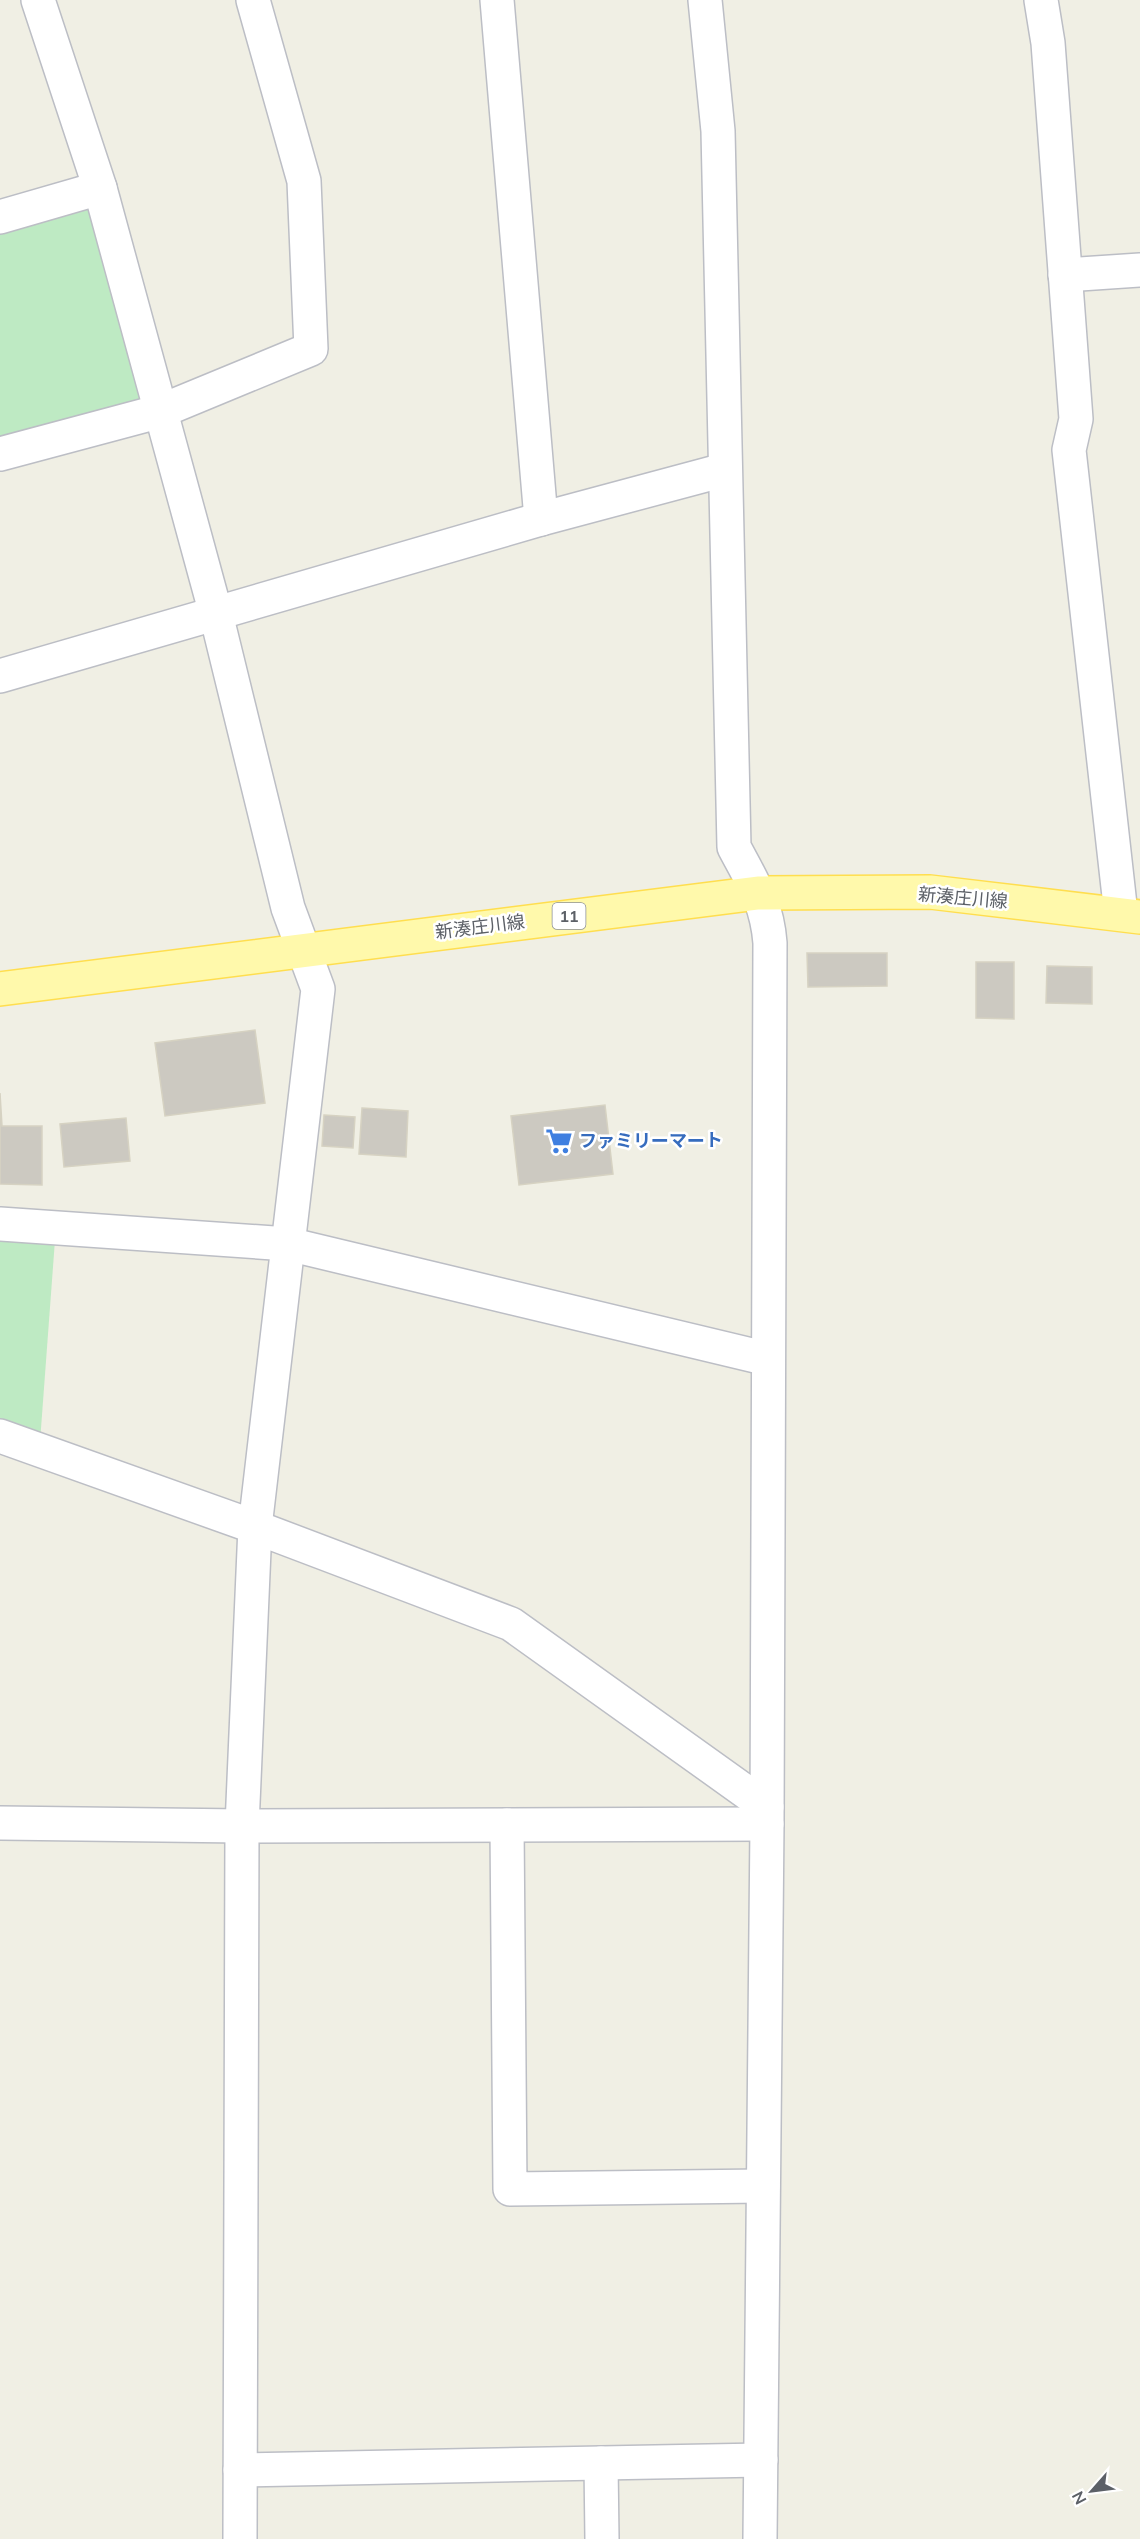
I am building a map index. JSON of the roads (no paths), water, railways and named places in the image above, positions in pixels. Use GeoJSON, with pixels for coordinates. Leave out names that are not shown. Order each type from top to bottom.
{"type":"FeatureCollection","features":[{"type":"Feature","properties":{"kind":"main road","name":"新湊庄川線"},"geometry":{"type":"LineString","coordinates":[[0,989],[758,893],[930,892],[1130,916]]}},
{"type":"Feature","properties":{"kind":"street"},"geometry":{"type":"LineString","coordinates":[[38,0],[100,188],[216,614],[288,908],[318,989],[255,1527],[242,1826],[240,2539]]}},
{"type":"Feature","properties":{"kind":"street"},"geometry":{"type":"LineString","coordinates":[[0,454],[161,411],[310,349],[304,181],[253,0]]}},
{"type":"Feature","properties":{"kind":"street"},"geometry":{"type":"LineString","coordinates":[[497,0],[541,519]]}},
{"type":"Feature","properties":{"kind":"street"},"geometry":{"type":"LineString","coordinates":[[705,0],[718,131],[734,847],[758,893],[768,919],[770,944],[767,1816],[760,2539]]}},
{"type":"Feature","properties":{"kind":"street"},"geometry":{"type":"LineString","coordinates":[[1041,0],[1048,43],[1076,419],[1069,450],[1130,916]]}},
{"type":"Feature","properties":{"kind":"street"},"geometry":{"type":"LineString","coordinates":[[0,217],[100,188]]}},
{"type":"Feature","properties":{"kind":"street"},"geometry":{"type":"LineString","coordinates":[[1065,275],[1140,270]]}},
{"type":"Feature","properties":{"kind":"street"},"geometry":{"type":"LineString","coordinates":[[0,676],[541,519],[724,470]]}},
{"type":"Feature","properties":{"kind":"street"},"geometry":{"type":"LineString","coordinates":[[0,1224],[288,1244],[768,1359]]}},
{"type":"Feature","properties":{"kind":"street"},"geometry":{"type":"LineString","coordinates":[[0,1436],[255,1527],[511,1623],[767,1816]]}},
{"type":"Feature","properties":{"kind":"street"},"geometry":{"type":"LineString","coordinates":[[0,1823],[242,1826],[507,1825],[767,1816]]}},
{"type":"Feature","properties":{"kind":"street"},"geometry":{"type":"LineString","coordinates":[[507,1825],[510,2189],[763,2186]]}},
{"type":"Feature","properties":{"kind":"street"},"geometry":{"type":"LineString","coordinates":[[240,2470],[761,2460]]}},
{"type":"Feature","properties":{"kind":"street"},"geometry":{"type":"LineString","coordinates":[[600,2463],[602,2539]]}},
{"type":"Feature","properties":{"kind":"place","name":"ファミリーマート"},"geometry":{"type":"Point","coordinates":[559,1141]}}]}
